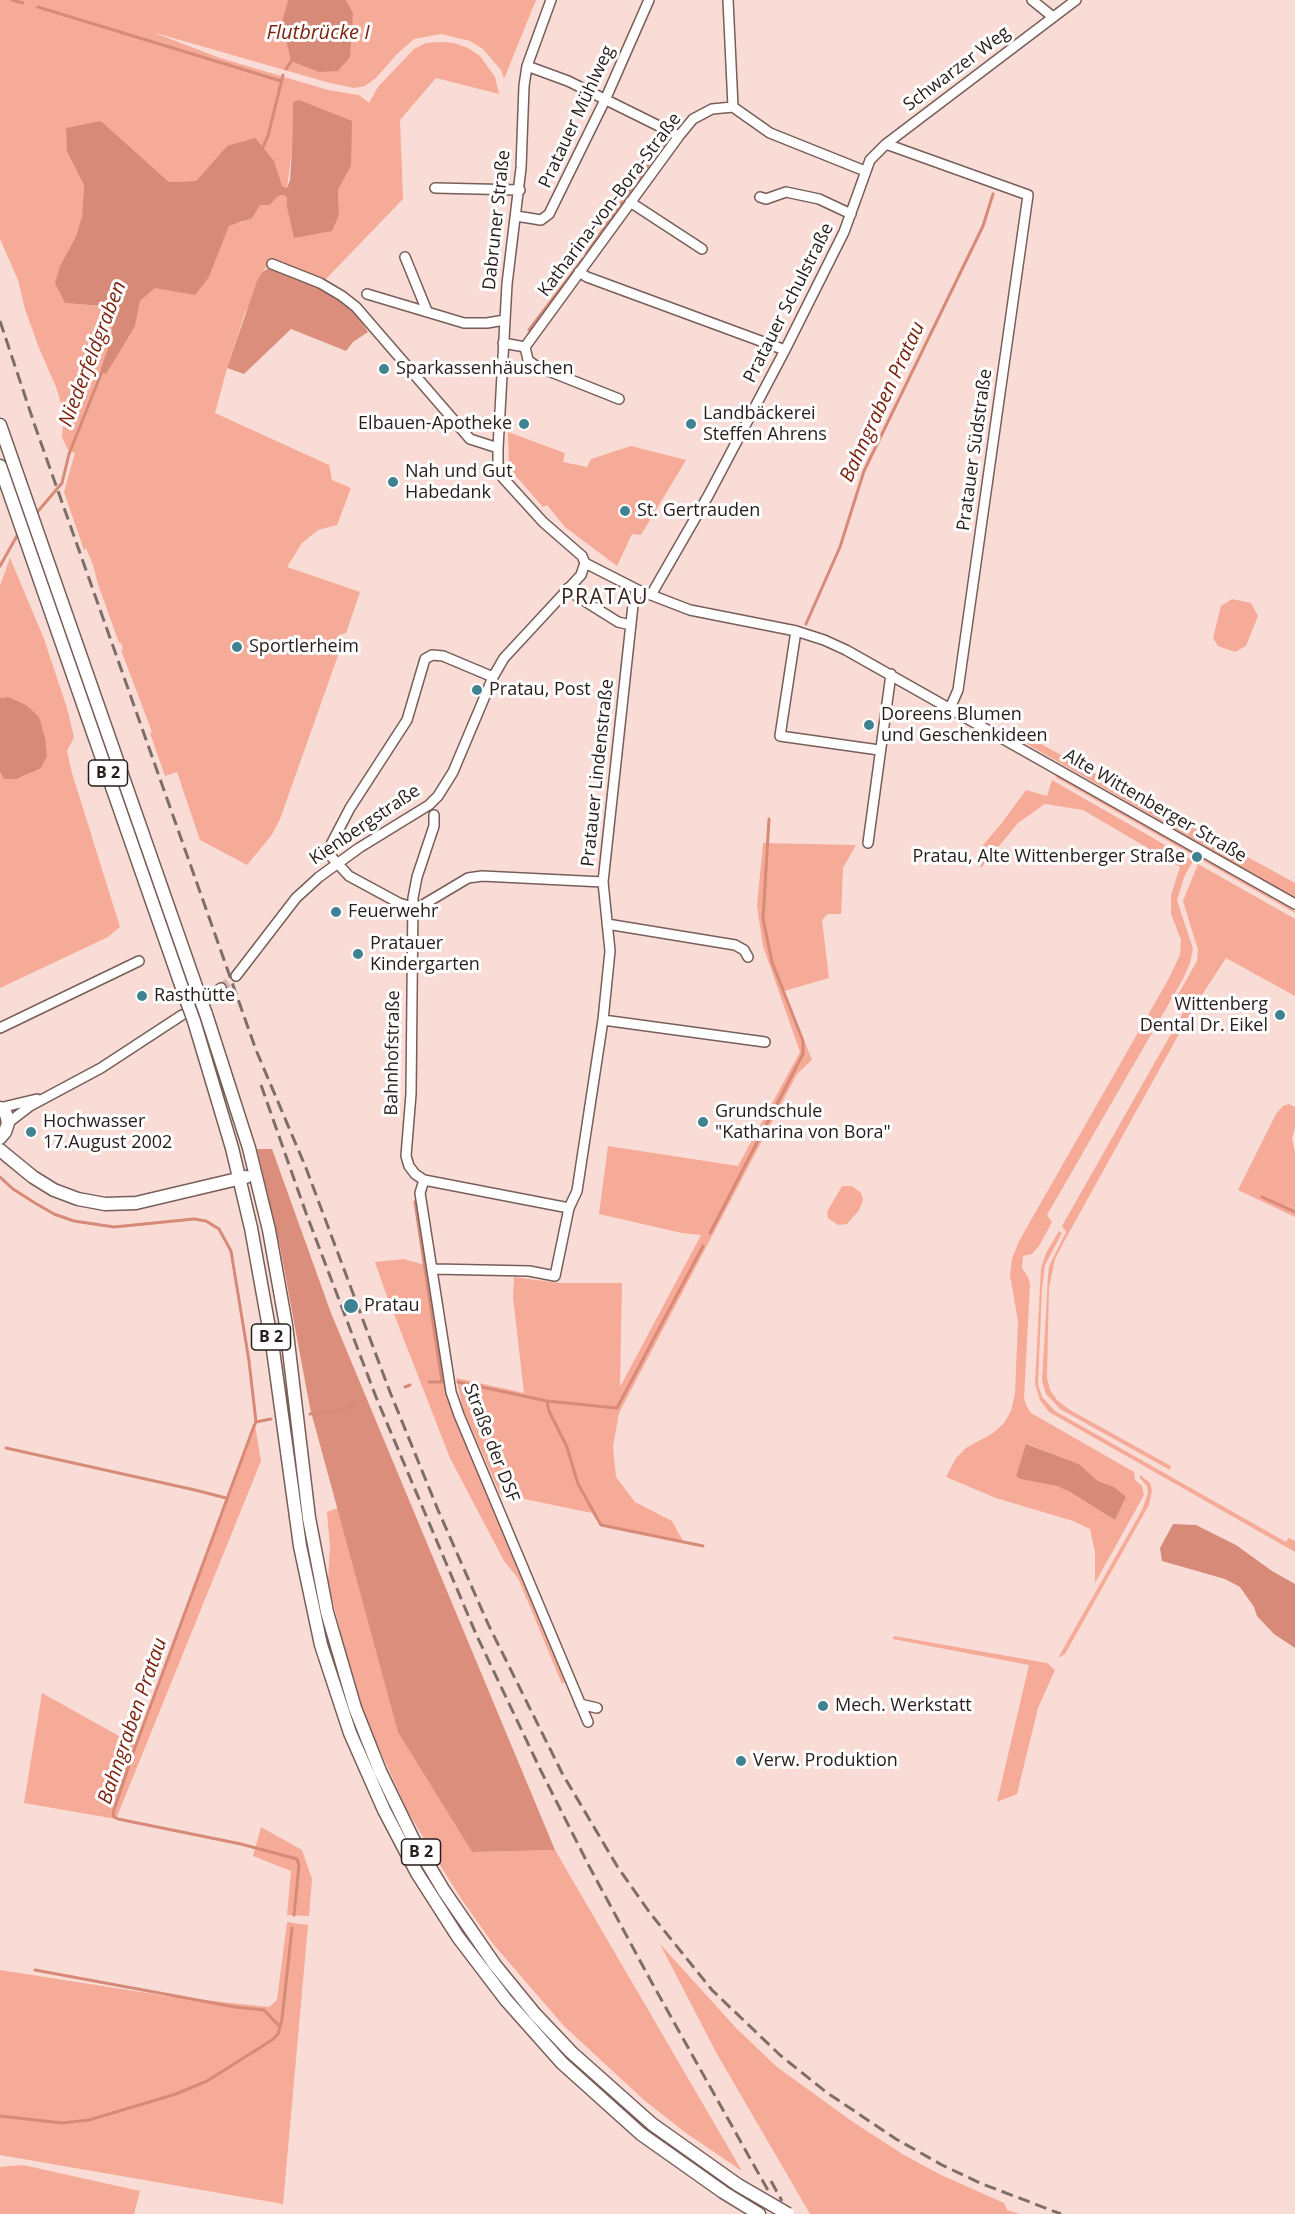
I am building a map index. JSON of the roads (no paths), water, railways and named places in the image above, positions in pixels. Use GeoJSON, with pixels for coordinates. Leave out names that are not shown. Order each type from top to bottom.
{"type":"FeatureCollection","features":[{"type":"Feature","properties":{"kind":"main road","name":"B 2"},"geometry":{"type":"LineString","coordinates":[[0,425],[205,995],[206,1014],[256,1175],[282,1298],[309,1518],[327,1612],[355,1708],[371,1749],[424,1859],[467,1926],[535,2014],[571,2052],[652,2124],[738,2185],[788,2214]]}},
{"type":"Feature","properties":{"kind":"main road","name":"B 2"},"geometry":{"type":"LineString","coordinates":[[0,466],[194,1022],[239,1179],[264,1297],[300,1546],[321,1645],[344,1716],[384,1810],[417,1873],[458,1936],[526,2024],[562,2063],[641,2134],[759,2214]]}},
{"type":"Feature","properties":{"kind":"main road"},"geometry":{"type":"LineString","coordinates":[[0,1108],[6,1114],[4,1132],[13,1158]]}},
{"type":"Feature","properties":{"kind":"main road"},"geometry":{"type":"LineString","coordinates":[[0,1150],[13,1158],[33,1177],[54,1190],[78,1199],[105,1204],[136,1203],[256,1175]]}},
{"type":"Feature","properties":{"kind":"street","name":"Dabruner Straße"},"geometry":{"type":"LineString","coordinates":[[498,448],[503,343],[520,190],[524,86],[528,66],[551,0]]}},
{"type":"Feature","properties":{"kind":"street","name":"Pratauer Mühlweg"},"geometry":{"type":"LineString","coordinates":[[516,216],[541,220],[549,214],[605,100],[649,0]]}},
{"type":"Feature","properties":{"kind":"street"},"geometry":{"type":"LineString","coordinates":[[728,0],[733,107],[770,134],[865,171]]}},
{"type":"Feature","properties":{"kind":"street"},"geometry":{"type":"LineString","coordinates":[[1032,0],[1053,17]]}},
{"type":"Feature","properties":{"kind":"street","name":"Schwarzer Weg"},"geometry":{"type":"LineString","coordinates":[[865,171],[875,153],[886,144],[1076,0]]}},
{"type":"Feature","properties":{"kind":"street"},"geometry":{"type":"LineString","coordinates":[[528,66],[568,81],[679,136]]}},
{"type":"Feature","properties":{"kind":"street","name":"Katharina-von-Bora-Straße"},"geometry":{"type":"LineString","coordinates":[[525,346],[693,119],[712,109],[733,107]]}},
{"type":"Feature","properties":{"kind":"street","name":"Pratauer Südstraße"},"geometry":{"type":"LineString","coordinates":[[886,144],[1028,195],[958,690],[950,708]]}},
{"type":"Feature","properties":{"kind":"street","name":"Pratauer Schulstraße"},"geometry":{"type":"LineString","coordinates":[[651,595],[708,496],[785,350],[851,214],[865,171]]}},
{"type":"Feature","properties":{"kind":"street"},"geometry":{"type":"LineString","coordinates":[[435,188],[520,190]]}},
{"type":"Feature","properties":{"kind":"street","name":"Pratauer Schulstraße"},"geometry":{"type":"LineString","coordinates":[[760,197],[766,198],[786,192],[819,199],[851,214]]}},
{"type":"Feature","properties":{"kind":"street"},"geometry":{"type":"LineString","coordinates":[[630,202],[702,249]]}},
{"type":"Feature","properties":{"kind":"street"},"geometry":{"type":"LineString","coordinates":[[405,257],[428,311]]}},
{"type":"Feature","properties":{"kind":"street"},"geometry":{"type":"LineString","coordinates":[[272,264],[320,283],[356,307],[470,439],[498,448]]}},
{"type":"Feature","properties":{"kind":"street"},"geometry":{"type":"LineString","coordinates":[[579,272],[586,277],[785,350]]}},
{"type":"Feature","properties":{"kind":"street"},"geometry":{"type":"LineString","coordinates":[[367,294],[472,324],[505,320]]}},
{"type":"Feature","properties":{"kind":"street"},"geometry":{"type":"LineString","coordinates":[[503,343],[525,346],[528,360],[536,366],[619,399]]}},
{"type":"Feature","properties":{"kind":"street","name":"Alte Wittenberger Straße"},"geometry":{"type":"LineString","coordinates":[[498,448],[498,467],[503,478],[543,522],[582,556],[585,563],[638,590],[690,610],[796,631],[824,640],[891,674],[1295,904]]}},
{"type":"Feature","properties":{"kind":"street"},"geometry":{"type":"LineString","coordinates":[[585,563],[581,575],[509,651],[493,677],[443,656],[432,655],[425,659],[407,720],[350,808],[327,852],[356,880],[399,903],[412,907],[421,906],[468,878],[482,876],[603,882]]}},
{"type":"Feature","properties":{"kind":"street"},"geometry":{"type":"LineString","coordinates":[[568,588],[575,595],[618,622],[631,626]]}},
{"type":"Feature","properties":{"kind":"street","name":"Pratauer Lindenstraße"},"geometry":{"type":"LineString","coordinates":[[434,1269],[529,1271],[555,1276],[569,1208],[577,1191],[603,1020],[610,951],[603,882],[634,598],[638,590]]}},
{"type":"Feature","properties":{"kind":"street"},"geometry":{"type":"LineString","coordinates":[[796,631],[780,736],[879,750]]}},
{"type":"Feature","properties":{"kind":"street"},"geometry":{"type":"LineString","coordinates":[[868,843],[891,674]]}},
{"type":"Feature","properties":{"kind":"street","name":"Kienbergstraße"},"geometry":{"type":"LineString","coordinates":[[236,976],[296,898],[337,864],[429,805],[445,787],[493,677]]}},
{"type":"Feature","properties":{"kind":"street","name":"Bahnhofstraße"},"geometry":{"type":"LineString","coordinates":[[424,1180],[409,1166],[406,1156],[411,1094],[412,907],[417,877],[434,826],[434,815]]}},
{"type":"Feature","properties":{"kind":"street"},"geometry":{"type":"LineString","coordinates":[[608,924],[735,945],[744,950],[748,957]]}},
{"type":"Feature","properties":{"kind":"street"},"geometry":{"type":"LineString","coordinates":[[0,1028],[139,961]]}},
{"type":"Feature","properties":{"kind":"street"},"geometry":{"type":"LineString","coordinates":[[205,995],[221,988]]}},
{"type":"Feature","properties":{"kind":"street"},"geometry":{"type":"LineString","coordinates":[[4,1132],[48,1096],[100,1068],[182,1015]]}},
{"type":"Feature","properties":{"kind":"street"},"geometry":{"type":"LineString","coordinates":[[603,1020],[765,1042]]}},
{"type":"Feature","properties":{"kind":"street"},"geometry":{"type":"LineString","coordinates":[[0,1108],[48,1096]]}},
{"type":"Feature","properties":{"kind":"street"},"geometry":{"type":"LineString","coordinates":[[424,1180],[569,1208]]}},
{"type":"Feature","properties":{"kind":"street","name":"Straße der DSF"},"geometry":{"type":"LineString","coordinates":[[424,1180],[420,1193],[434,1269],[447,1369],[459,1415],[588,1722]]}},
{"type":"Feature","properties":{"kind":"street"},"geometry":{"type":"LineString","coordinates":[[580,1704],[597,1708]]}},
{"type":"Feature","properties":{"kind":"water","name":"Flutbrücke I"},"geometry":{"type":"Polygon","coordinates":[[[288,0],[346,0],[353,13],[350,57],[338,71],[319,72],[291,61],[282,21],[288,0]]]}},
{"type":"Feature","properties":{"kind":"water"},"geometry":{"type":"Polygon","coordinates":[[[299,100],[352,121],[351,166],[338,190],[339,215],[332,231],[294,238],[287,198],[284,195],[278,196],[270,205],[260,205],[252,218],[229,226],[209,277],[195,295],[155,288],[140,301],[135,326],[106,374],[101,373],[111,339],[114,307],[65,303],[55,283],[60,266],[76,236],[82,216],[84,185],[67,152],[66,128],[101,121],[169,182],[196,181],[227,146],[255,138],[274,161],[282,186],[287,188],[290,180],[293,102],[299,100]]]}},
{"type":"Feature","properties":{"kind":"water"},"geometry":{"type":"Polygon","coordinates":[[[8,697],[26,705],[39,717],[47,756],[41,768],[17,779],[4,779],[0,772],[0,698],[8,697]]]}},
{"type":"Feature","properties":{"kind":"water"},"geometry":{"type":"Polygon","coordinates":[[[1026,1444],[1079,1464],[1098,1481],[1114,1487],[1124,1495],[1126,1497],[1115,1520],[1057,1486],[1020,1479],[1016,1476],[1026,1444]]]}},
{"type":"Feature","properties":{"kind":"water"},"geometry":{"type":"Polygon","coordinates":[[[1173,1524],[1196,1525],[1236,1545],[1272,1571],[1295,1584],[1295,1648],[1274,1634],[1257,1616],[1254,1607],[1240,1587],[1225,1579],[1162,1561],[1160,1548],[1173,1524]]]}},
{"type":"Feature","properties":{"kind":"waterway"},"geometry":{"type":"LineString","coordinates":[[12,0],[23,3]]}},
{"type":"Feature","properties":{"kind":"waterway"},"geometry":{"type":"LineString","coordinates":[[38,7],[281,81]]}},
{"type":"Feature","properties":{"kind":"waterway","name":"Niederfeldgraben"},"geometry":{"type":"LineString","coordinates":[[286,69],[292,60]]}},
{"type":"Feature","properties":{"kind":"waterway","name":"Niederfeldgraben"},"geometry":{"type":"LineString","coordinates":[[262,149],[268,136],[283,75]]}},
{"type":"Feature","properties":{"kind":"waterway"},"geometry":{"type":"LineString","coordinates":[[658,152],[662,146]]}},
{"type":"Feature","properties":{"kind":"waterway"},"geometry":{"type":"LineString","coordinates":[[638,181],[648,166]]}},
{"type":"Feature","properties":{"kind":"waterway"},"geometry":{"type":"LineString","coordinates":[[586,254],[632,188]]}},
{"type":"Feature","properties":{"kind":"waterway","name":"Bahngraben Pratau"},"geometry":{"type":"LineString","coordinates":[[806,624],[840,547],[864,471],[983,226],[993,194]]}},
{"type":"Feature","properties":{"kind":"waterway"},"geometry":{"type":"LineString","coordinates":[[529,330],[583,259]]}},
{"type":"Feature","properties":{"kind":"waterway","name":"Niederfeldgraben"},"geometry":{"type":"LineString","coordinates":[[34,516],[62,483],[69,454],[103,369]]}},
{"type":"Feature","properties":{"kind":"waterway","name":"Niederfeldgraben"},"geometry":{"type":"LineString","coordinates":[[0,566],[18,534]]}},
{"type":"Feature","properties":{"kind":"waterway","name":"Bahngraben Pratau"},"geometry":{"type":"LineString","coordinates":[[710,1233],[803,1054],[803,1041],[772,962],[763,919],[769,819]]}},
{"type":"Feature","properties":{"kind":"waterway"},"geometry":{"type":"LineString","coordinates":[[0,1177],[13,1189],[35,1203],[54,1214],[74,1221],[114,1227],[194,1219],[206,1221],[219,1229],[231,1251],[249,1361],[256,1422]]}},
{"type":"Feature","properties":{"kind":"waterway"},"geometry":{"type":"LineString","coordinates":[[1262,1197],[1295,1212]]}},
{"type":"Feature","properties":{"kind":"waterway"},"geometry":{"type":"LineString","coordinates":[[415,1202],[442,1382],[429,1382]]}},
{"type":"Feature","properties":{"kind":"waterway","name":"Bahngraben Pratau"},"geometry":{"type":"LineString","coordinates":[[458,1382],[547,1401],[617,1408],[703,1246]]}},
{"type":"Feature","properties":{"kind":"waterway","name":"Bahngraben Pratau"},"geometry":{"type":"LineString","coordinates":[[405,1387],[410,1385]]}},
{"type":"Feature","properties":{"kind":"waterway"},"geometry":{"type":"LineString","coordinates":[[547,1401],[549,1411],[567,1447],[578,1484],[601,1525],[703,1546]]}},
{"type":"Feature","properties":{"kind":"waterway","name":"Bahngraben Pratau"},"geometry":{"type":"LineString","coordinates":[[310,1414],[344,1410],[353,1405]]}},
{"type":"Feature","properties":{"kind":"waterway","name":"Bahngraben Pratau"},"geometry":{"type":"LineString","coordinates":[[271,1419],[256,1422],[254,1426],[113,1813],[118,1819],[241,1844],[297,1859],[299,1865],[294,1915]]}},
{"type":"Feature","properties":{"kind":"waterway"},"geometry":{"type":"LineString","coordinates":[[6,1448],[226,1498]]}},
{"type":"Feature","properties":{"kind":"waterway","name":"Bahngraben Pratau"},"geometry":{"type":"LineString","coordinates":[[0,2116],[62,2123],[89,2120],[176,2094],[207,2081],[272,2040],[278,2034],[282,2019],[292,1928]]}},
{"type":"Feature","properties":{"kind":"waterway"},"geometry":{"type":"LineString","coordinates":[[35,1970],[235,2007],[264,2010],[280,2027]]}},
{"type":"Feature","properties":{"kind":"tunnel"},"geometry":{"type":"LineString","coordinates":[[221,988],[236,976]]}},
{"type":"Feature","properties":{"kind":"railway"},"geometry":{"type":"LineString","coordinates":[[0,321],[256,1050],[306,1168],[390,1392],[438,1510],[489,1626],[562,1773],[617,1866],[650,1913],[712,1990],[780,2055],[826,2092],[896,2139],[980,2183],[1061,2214]]}},
{"type":"Feature","properties":{"kind":"railway"},"geometry":{"type":"LineString","coordinates":[[261,1085],[306,1213],[376,1397],[476,1634],[589,1866],[770,2194]]}},
{"type":"Feature","properties":{"kind":"railway"},"geometry":{"type":"LineString","coordinates":[[771,2181],[782,2201]]}},
{"type":"Feature","properties":{"kind":"place","name":"Sparkassenhäuschen"},"geometry":{"type":"Point","coordinates":[384,369]}},
{"type":"Feature","properties":{"kind":"place","name":"Elbauen-Apotheke"},"geometry":{"type":"Point","coordinates":[524,424]}},
{"type":"Feature","properties":{"kind":"place","name":"Landbäckerei Steffen Ahrens"},"geometry":{"type":"Point","coordinates":[691,424]}},
{"type":"Feature","properties":{"kind":"place","name":"Nah und Gut Habedank"},"geometry":{"type":"Point","coordinates":[393,482]}},
{"type":"Feature","properties":{"kind":"place","name":"St. Gertrauden"},"geometry":{"type":"Point","coordinates":[625,511]}},
{"type":"Feature","properties":{"kind":"place","name":"Sportlerheim"},"geometry":{"type":"Point","coordinates":[237,647]}},
{"type":"Feature","properties":{"kind":"place","name":"Pratau, Post"},"geometry":{"type":"Point","coordinates":[477,690]}},
{"type":"Feature","properties":{"kind":"place","name":"Doreens Blumen und Geschenkideen"},"geometry":{"type":"Point","coordinates":[869,725]}},
{"type":"Feature","properties":{"kind":"place","name":"Pratau, Alte Wittenberger Straße"},"geometry":{"type":"Point","coordinates":[1197,857]}},
{"type":"Feature","properties":{"kind":"place","name":"Feuerwehr"},"geometry":{"type":"Point","coordinates":[336,912]}},
{"type":"Feature","properties":{"kind":"place","name":"Pratauer Kindergarten"},"geometry":{"type":"Point","coordinates":[358,954]}},
{"type":"Feature","properties":{"kind":"place","name":"Rasthütte"},"geometry":{"type":"Point","coordinates":[142,996]}},
{"type":"Feature","properties":{"kind":"place","name":"Wittenberg Dental Dr. Eikel"},"geometry":{"type":"Point","coordinates":[1280,1015]}},
{"type":"Feature","properties":{"kind":"place","name":"Grundschule \"Katharina von Bora\""},"geometry":{"type":"Point","coordinates":[703,1122]}},
{"type":"Feature","properties":{"kind":"place","name":"Hochwasser 17.August 2002"},"geometry":{"type":"Point","coordinates":[31,1132]}},
{"type":"Feature","properties":{"kind":"place","name":"Pratau"},"geometry":{"type":"Point","coordinates":[351,1306]}},
{"type":"Feature","properties":{"kind":"place","name":"Mech. Werkstatt"},"geometry":{"type":"Point","coordinates":[823,1706]}},
{"type":"Feature","properties":{"kind":"place","name":"Verw. Produktion"},"geometry":{"type":"Point","coordinates":[741,1761]}},
{"type":"Feature","properties":{"kind":"district","name":"PRATAU"},"geometry":{"type":"Point","coordinates":[605,598]}}]}
